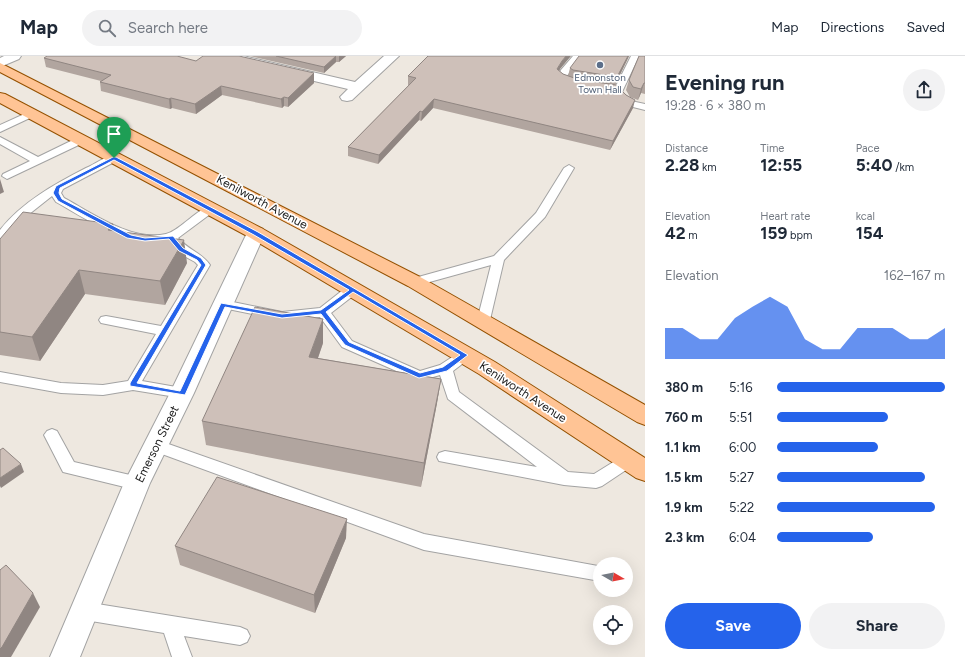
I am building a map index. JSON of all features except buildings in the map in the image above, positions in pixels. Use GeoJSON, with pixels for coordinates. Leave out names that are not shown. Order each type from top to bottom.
{"type":"FeatureCollection","features":[{"type":"Feature","properties":{"kind":"main road","name":"Kenilworth Avenue"},"geometry":{"type":"LineString","coordinates":[[0,67],[415,282],[645,416]]}},
{"type":"Feature","properties":{"kind":"main road","name":"Kenilworth Avenue"},"geometry":{"type":"LineString","coordinates":[[0,97],[256,233],[465,355],[637,465]]}},
{"type":"Feature","properties":{"kind":"street"},"geometry":{"type":"LineString","coordinates":[[0,63],[14,56]]}},
{"type":"Feature","properties":{"kind":"street"},"geometry":{"type":"LineString","coordinates":[[226,56],[358,87]]}},
{"type":"Feature","properties":{"kind":"street"},"geometry":{"type":"LineString","coordinates":[[345,98],[392,56]]}},
{"type":"Feature","properties":{"kind":"street","name":"Emerson Street"},"geometry":{"type":"LineString","coordinates":[[65,657],[137,483],[182,394],[256,233]]}},
{"type":"Feature","properties":{"kind":"lane"},"geometry":{"type":"LineString","coordinates":[[578,56],[564,72],[561,78],[569,82],[583,84]]}},
{"type":"Feature","properties":{"kind":"lane"},"geometry":{"type":"LineString","coordinates":[[635,56],[615,90],[628,103],[645,107]]}},
{"type":"Feature","properties":{"kind":"lane"},"geometry":{"type":"LineString","coordinates":[[0,129],[31,114]]}},
{"type":"Feature","properties":{"kind":"lane"},"geometry":{"type":"LineString","coordinates":[[0,140],[38,161]]}},
{"type":"Feature","properties":{"kind":"lane"},"geometry":{"type":"LineString","coordinates":[[7,176],[81,140]]}},
{"type":"Feature","properties":{"kind":"lane"},"geometry":{"type":"LineString","coordinates":[[0,238],[7,228],[58,187],[114,158]]}},
{"type":"Feature","properties":{"kind":"lane"},"geometry":{"type":"LineString","coordinates":[[415,282],[498,259],[541,215],[568,168]]}},
{"type":"Feature","properties":{"kind":"lane"},"geometry":{"type":"LineString","coordinates":[[58,187],[56,193],[60,200],[129,236],[145,239],[171,237],[211,209]]}},
{"type":"Feature","properties":{"kind":"lane"},"geometry":{"type":"LineString","coordinates":[[133,385],[204,265],[199,259],[181,249],[171,237]]}},
{"type":"Feature","properties":{"kind":"lane"},"geometry":{"type":"LineString","coordinates":[[484,321],[498,259]]}},
{"type":"Feature","properties":{"kind":"lane"},"geometry":{"type":"LineString","coordinates":[[223,304],[282,316],[323,312],[353,290]]}},
{"type":"Feature","properties":{"kind":"lane"},"geometry":{"type":"LineString","coordinates":[[323,312],[347,344],[419,376],[445,369],[465,355]]}},
{"type":"Feature","properties":{"kind":"lane"},"geometry":{"type":"LineString","coordinates":[[106,320],[165,331]]}},
{"type":"Feature","properties":{"kind":"lane"},"geometry":{"type":"LineString","coordinates":[[445,369],[452,395],[564,478]]}},
{"type":"Feature","properties":{"kind":"lane"},"geometry":{"type":"LineString","coordinates":[[0,377],[61,388],[103,390],[133,385],[182,394]]}},
{"type":"Feature","properties":{"kind":"lane"},"geometry":{"type":"LineString","coordinates":[[52,435],[68,467],[137,483]]}},
{"type":"Feature","properties":{"kind":"lane"},"geometry":{"type":"LineString","coordinates":[[157,446],[424,542],[593,573]]}},
{"type":"Feature","properties":{"kind":"lane"},"geometry":{"type":"LineString","coordinates":[[445,457],[564,478],[596,482],[637,465]]}},
{"type":"Feature","properties":{"kind":"lane"},"geometry":{"type":"LineString","coordinates":[[85,611],[240,636]]}},
{"type":"Feature","properties":{"kind":"lane"},"geometry":{"type":"LineString","coordinates":[[171,625],[182,657]]}},
{"type":"Feature","properties":{"kind":"place","name":"Edmonston Town Hall"},"geometry":{"type":"Point","coordinates":[600,65]}},
{"type":"Feature","properties":{"kind":"route"},"geometry":{"type":"LineString","coordinates":[[114,158],[58,187],[56,193],[60,200],[129,236],[145,239],[171,237],[181,249],[199,259],[204,265],[133,385],[182,394],[223,304],[282,316],[323,312],[353,290],[465,355],[445,369],[419,376],[347,344],[323,312],[353,290],[256,233],[114,158]]}}]}
